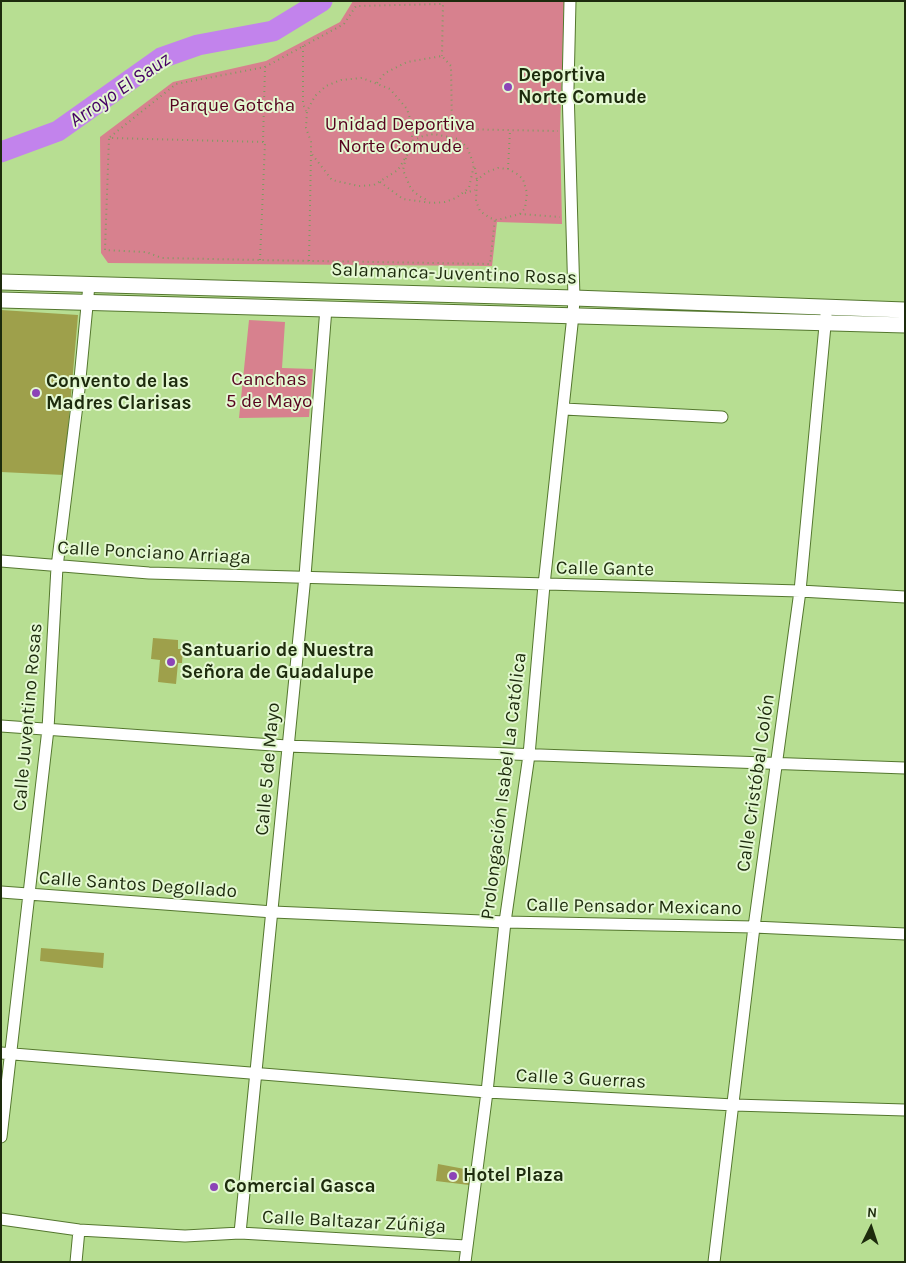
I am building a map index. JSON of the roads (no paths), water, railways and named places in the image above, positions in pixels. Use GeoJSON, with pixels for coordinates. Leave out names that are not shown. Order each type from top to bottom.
{"type":"FeatureCollection","features":[{"type":"Feature","properties":{"kind":"street"},"geometry":{"type":"LineString","coordinates":[[570,1],[568,88],[574,298]]}},
{"type":"Feature","properties":{"kind":"street","name":"Salamanca-Juventino Rosas"},"geometry":{"type":"LineString","coordinates":[[1,282],[574,298],[826,315],[905,325]]}},
{"type":"Feature","properties":{"kind":"street","name":"Calle Juventino Rosas"},"geometry":{"type":"LineString","coordinates":[[1,1137],[6,1053],[29,895],[48,729],[57,567],[89,301],[89,285]]}},
{"type":"Feature","properties":{"kind":"street","name":"Prolongación Isabel La Católica"},"geometry":{"type":"LineString","coordinates":[[465,1262],[487,1092],[505,922],[529,755],[544,585],[564,409],[574,298]]}},
{"type":"Feature","properties":{"kind":"street","name":"Salamanca-Juventino Rosas"},"geometry":{"type":"LineString","coordinates":[[1,300],[573,314],[826,315],[905,310]]}},
{"type":"Feature","properties":{"kind":"street","name":"Calle 5 de Mayo"},"geometry":{"type":"LineString","coordinates":[[240,1232],[305,576],[326,308]]}},
{"type":"Feature","properties":{"kind":"street","name":"Calle Cristóbal Colón"},"geometry":{"type":"LineString","coordinates":[[714,1262],[754,927],[800,591],[826,315]]}},
{"type":"Feature","properties":{"kind":"street"},"geometry":{"type":"LineString","coordinates":[[564,409],[722,417]]}},
{"type":"Feature","properties":{"kind":"street","name":"Calle Ponciano Arriaga"},"geometry":{"type":"LineString","coordinates":[[1,562],[149,573],[305,576]]}},
{"type":"Feature","properties":{"kind":"street","name":"Calle Gante"},"geometry":{"type":"LineString","coordinates":[[305,576],[544,585],[800,591],[905,597]]}},
{"type":"Feature","properties":{"kind":"street"},"geometry":{"type":"LineString","coordinates":[[1,726],[287,746],[776,765],[905,768]]}},
{"type":"Feature","properties":{"kind":"street","name":"Calle Santos Degollado"},"geometry":{"type":"LineString","coordinates":[[1,892],[273,912]]}},
{"type":"Feature","properties":{"kind":"street","name":"Calle Pensador Mexicano"},"geometry":{"type":"LineString","coordinates":[[273,912],[505,922],[754,927],[905,934]]}},
{"type":"Feature","properties":{"kind":"street","name":"Calle 3 Guerras"},"geometry":{"type":"LineString","coordinates":[[6,1053],[487,1092],[734,1105],[905,1110]]}},
{"type":"Feature","properties":{"kind":"street","name":"Calle Baltazar Zúñiga"},"geometry":{"type":"LineString","coordinates":[[1,1219],[79,1230],[185,1236],[240,1232],[466,1246]]}},
{"type":"Feature","properties":{"kind":"street"},"geometry":{"type":"LineString","coordinates":[[76,1262],[79,1230]]}},
{"type":"Feature","properties":{"kind":"waterway","name":"Arroyo El Sauz"},"geometry":{"type":"LineString","coordinates":[[1,152],[58,131],[161,58],[198,45],[273,31],[322,1]]}},
{"type":"Feature","properties":{"kind":"place","name":"Deportiva Norte Comude"},"geometry":{"type":"Point","coordinates":[508,87]}},
{"type":"Feature","properties":{"kind":"place","name":"Convento de las Madres Clarisas"},"geometry":{"type":"Point","coordinates":[36,393]}},
{"type":"Feature","properties":{"kind":"place","name":"Santuario de Nuestra Señora de Guadalupe"},"geometry":{"type":"Point","coordinates":[171,662]}},
{"type":"Feature","properties":{"kind":"place","name":"Hotel Plaza"},"geometry":{"type":"Point","coordinates":[453,1176]}},
{"type":"Feature","properties":{"kind":"place","name":"Comercial Gasca"},"geometry":{"type":"Point","coordinates":[214,1187]}},
{"type":"Feature","properties":{"kind":"park label","name":"Parque Gotcha"},"geometry":{"type":"Point","coordinates":[232,106]}},
{"type":"Feature","properties":{"kind":"park label","name":"Unidad Deportiva Norte Comude"},"geometry":{"type":"Point","coordinates":[400,136]}},
{"type":"Feature","properties":{"kind":"park label","name":"Canchas 5 de Mayo"},"geometry":{"type":"Point","coordinates":[269,391]}}]}
